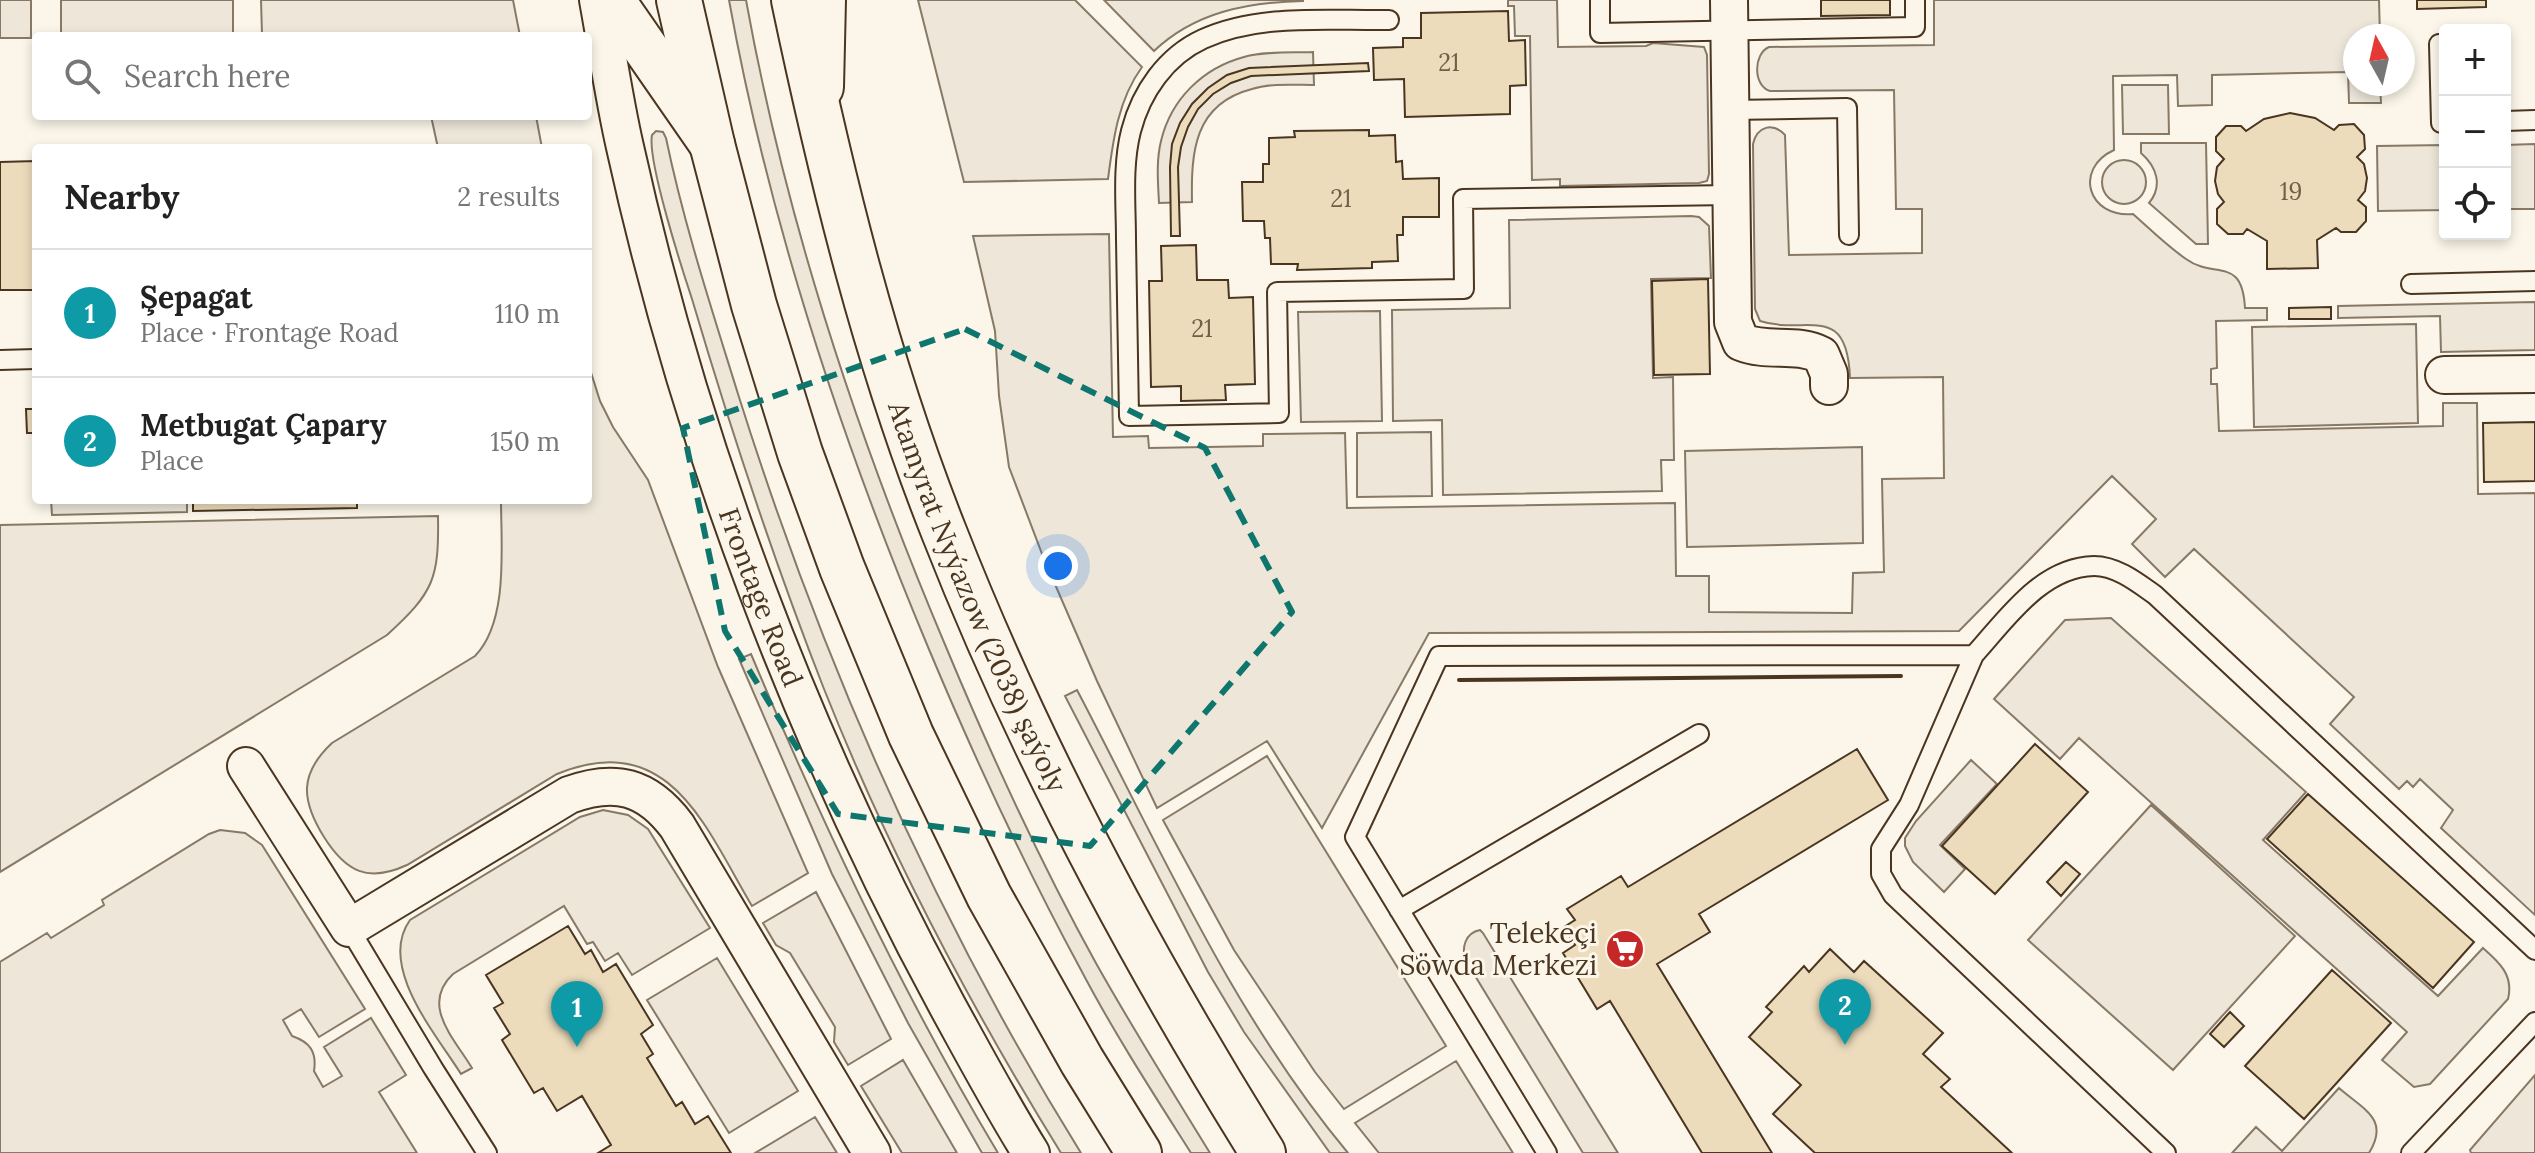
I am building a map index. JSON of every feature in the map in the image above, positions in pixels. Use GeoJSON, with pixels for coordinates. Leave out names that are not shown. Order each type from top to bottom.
{"type":"FeatureCollection","features":[{"type":"Feature","properties":{"kind":"main road"},"geometry":{"type":"LineString","coordinates":[[612,0],[712,144]]}},
{"type":"Feature","properties":{"kind":"main road"},"geometry":{"type":"LineString","coordinates":[[679,0],[754,305],[800,453],[842,568],[911,735],[989,896],[1082,1061],[1139,1153]]}},
{"type":"Feature","properties":{"kind":"main road","name":"Atamyrat Nyýazow (2038) şaýoly"},"geometry":{"type":"LineString","coordinates":[[794,0],[820,125],[860,279],[902,416],[944,532],[1013,694],[1090,852],[1173,1007],[1263,1153]]}},
{"type":"Feature","properties":{"kind":"main road"},"geometry":{"type":"LineString","coordinates":[[820,125],[823,0]]}},
{"type":"Feature","properties":{"kind":"street","name":"Frontage Road"},"geometry":{"type":"LineString","coordinates":[[598,0],[624,146],[667,316],[718,477],[764,606],[831,770],[898,914],[1031,1153]]}},
{"type":"Feature","properties":{"kind":"street"},"geometry":{"type":"LineString","coordinates":[[1730,16],[1733,322],[1741,342],[1751,346],[1763,349],[1800,348],[1821,355],[1829,374],[1829,386]]}},
{"type":"Feature","properties":{"kind":"street"},"geometry":{"type":"LineString","coordinates":[[2444,375],[2535,374]]}},
{"type":"Feature","properties":{"kind":"street"},"geometry":{"type":"LineString","coordinates":[[246,766],[349,928],[569,795],[602,785],[636,791],[652,799],[677,826],[872,1153]]}},
{"type":"Feature","properties":{"kind":"street"},"geometry":{"type":"LineString","coordinates":[[1214,1075],[1287,1153]]}},
{"type":"Feature","properties":{"kind":"lane"},"geometry":{"type":"LineString","coordinates":[[1600,0],[1600,33],[1730,16],[1915,27],[1915,0]]}},
{"type":"Feature","properties":{"kind":"lane"},"geometry":{"type":"LineString","coordinates":[[1389,20],[1277,22],[1240,27],[1203,39],[1172,59],[1153,81],[1131,132],[1125,178],[1129,416],[1279,413],[1277,292],[1464,289],[1463,199],[1731,195]]}},
{"type":"Feature","properties":{"kind":"lane"},"geometry":{"type":"LineString","coordinates":[[1730,110],[1847,108],[1849,235]]}},
{"type":"Feature","properties":{"kind":"lane"},"geometry":{"type":"LineString","coordinates":[[2511,121],[2535,120]]}},
{"type":"Feature","properties":{"kind":"lane"},"geometry":{"type":"LineString","coordinates":[[2411,284],[2535,281]]}},
{"type":"Feature","properties":{"kind":"lane"},"geometry":{"type":"LineString","coordinates":[[0,360],[32,359]]}},
{"type":"Feature","properties":{"kind":"lane"},"geometry":{"type":"LineString","coordinates":[[2166,1153],[1893,895],[1881,874],[1881,849],[1909,805],[1974,655],[2037,587],[2066,572],[2095,566],[2127,575],[2155,595],[2535,950]]}},
{"type":"Feature","properties":{"kind":"lane"},"geometry":{"type":"LineString","coordinates":[[1547,1153],[1355,837],[1439,656],[1974,655]]}},
{"type":"Feature","properties":{"kind":"lane"},"geometry":{"type":"LineString","coordinates":[[1399,910],[1699,734]]}},
{"type":"Feature","properties":{"kind":"lane"},"geometry":{"type":"LineString","coordinates":[[349,928],[487,1153]]}},
{"type":"Feature","properties":{"kind":"lane"},"geometry":{"type":"LineString","coordinates":[[2411,1153],[2535,1022]]}},
{"type":"Feature","properties":{"kind":"highlighted area"},"geometry":{"type":"Polygon","coordinates":[[[965,329],[1205,448],[1292,612],[1090,846],[838,814],[725,631],[683,428],[965,329]]]}},
{"type":"Feature","properties":{"kind":"shaded area"},"geometry":{"type":"Polygon","coordinates":[[[0,0],[31,0],[31,38],[0,38],[0,0]]]}},
{"type":"Feature","properties":{"kind":"shaded area"},"geometry":{"type":"Polygon","coordinates":[[[61,0],[233,0],[233,32],[61,32],[61,0]]]}},
{"type":"Feature","properties":{"kind":"shaded area"},"geometry":{"type":"Polygon","coordinates":[[[261,0],[513,0],[519,32],[262,32],[261,0]]]}},
{"type":"Feature","properties":{"kind":"shaded area"},"geometry":{"type":"Polygon","coordinates":[[[729,0],[746,0],[782,166],[828,329],[883,489],[946,647],[1017,808],[1076,926],[1124,1013],[1210,1153],[1191,1153],[1094,993],[1000,810],[928,647],[866,489],[811,329],[765,166],[729,0]]]}},
{"type":"Feature","properties":{"kind":"shaded area"},"geometry":{"type":"Polygon","coordinates":[[[918,0],[1075,0],[1142,67],[1122,107],[1108,179],[964,182],[918,0]]]}},
{"type":"Feature","properties":{"kind":"shaded area"},"geometry":{"type":"Polygon","coordinates":[[[1104,0],[1303,1],[1242,7],[1205,18],[1154,51],[1104,0]]]}},
{"type":"Feature","properties":{"kind":"shaded area"},"geometry":{"type":"Polygon","coordinates":[[[1508,0],[1557,0],[1558,47],[1646,46],[1653,43],[1704,47],[1707,55],[1707,181],[1560,186],[1560,179],[1532,180],[1530,36],[1515,36],[1514,6],[1508,6],[1508,0]]]}},
{"type":"Feature","properties":{"kind":"shaded area"},"geometry":{"type":"Polygon","coordinates":[[[1934,0],[2379,0],[2380,24],[2343,24],[2343,72],[2212,75],[2212,105],[2178,106],[2177,75],[2113,76],[2114,150],[2101,158],[2093,169],[2091,191],[2096,201],[2105,208],[2133,214],[2186,259],[2233,275],[2243,292],[2245,308],[2267,308],[2267,320],[2216,321],[2217,368],[2211,369],[2211,384],[2217,384],[2219,431],[2443,426],[2443,403],[2477,403],[2478,494],[2535,493],[2535,915],[2441,828],[2453,810],[2420,779],[2413,787],[2407,781],[2399,789],[2330,724],[2354,697],[2194,549],[2165,577],[2132,544],[2156,519],[2112,476],[1959,631],[1429,633],[1322,828],[1267,741],[1157,808],[1044,559],[1009,467],[999,396],[995,331],[973,236],[1109,234],[1113,437],[1148,436],[1149,448],[1263,446],[1263,434],[1345,433],[1347,508],[1675,503],[1676,576],[1709,576],[1709,612],[1852,613],[1853,573],[1884,572],[1882,479],[1944,478],[1943,377],[1850,378],[1841,338],[1832,330],[1821,326],[1777,325],[1760,321],[1755,309],[1755,138],[1762,130],[1771,127],[1785,135],[1789,255],[1922,253],[1922,209],[1896,209],[1894,90],[1770,91],[1760,83],[1758,63],[1769,47],[1934,45],[1934,0]]]}},
{"type":"Feature","properties":{"kind":"shaded area"},"geometry":{"type":"Polygon","coordinates":[[[1313,52],[1314,85],[1259,87],[1233,96],[1218,106],[1207,118],[1195,148],[1192,202],[1159,203],[1161,141],[1172,112],[1191,87],[1215,69],[1244,57],[1313,52]]]}},
{"type":"Feature","properties":{"kind":"shaded area"},"geometry":{"type":"Polygon","coordinates":[[[2122,85],[2168,85],[2169,134],[2123,134],[2122,85]]]}},
{"type":"Feature","properties":{"kind":"shaded area"},"geometry":{"type":"Polygon","coordinates":[[[2349,96],[2381,96],[2381,103],[2349,103],[2349,96]]]}},
{"type":"Feature","properties":{"kind":"shaded area"},"geometry":{"type":"Polygon","coordinates":[[[432,120],[537,120],[541,144],[437,144],[432,120]]]}},
{"type":"Feature","properties":{"kind":"shaded area"},"geometry":{"type":"Polygon","coordinates":[[[656,131],[663,132],[666,138],[699,267],[738,394],[806,592],[844,689],[930,879],[977,972],[1081,1153],[1061,1153],[963,984],[875,809],[824,689],[754,496],[674,241],[655,167],[652,135],[656,131]]]}},
{"type":"Feature","properties":{"kind":"shaded area"},"geometry":{"type":"Polygon","coordinates":[[[2141,143],[2206,143],[2208,244],[2196,244],[2149,203],[2157,183],[2151,164],[2141,153],[2141,143]]]}},
{"type":"Feature","properties":{"kind":"shaded area"},"geometry":{"type":"Polygon","coordinates":[[[2535,144],[2535,209],[2511,209],[2511,145],[2535,144]]]}},
{"type":"Feature","properties":{"kind":"shaded area"},"geometry":{"type":"Polygon","coordinates":[[[2439,145],[2439,210],[2378,211],[2377,146],[2439,145]]]}},
{"type":"Feature","properties":{"kind":"shaded area"},"geometry":{"type":"Polygon","coordinates":[[[2124,160],[2139,167],[2146,182],[2139,197],[2124,204],[2109,197],[2102,182],[2109,167],[2124,160]]]}},
{"type":"Feature","properties":{"kind":"shaded area"},"geometry":{"type":"Polygon","coordinates":[[[1699,217],[1709,226],[1711,278],[1651,279],[1653,378],[1673,377],[1674,460],[1661,460],[1662,491],[1443,495],[1442,420],[1393,421],[1392,310],[1510,308],[1509,220],[1699,217]]]}},
{"type":"Feature","properties":{"kind":"shaded area"},"geometry":{"type":"Polygon","coordinates":[[[2535,302],[2535,350],[2441,352],[2440,316],[2338,318],[2338,306],[2535,302]]]}},
{"type":"Feature","properties":{"kind":"shaded area"},"geometry":{"type":"Polygon","coordinates":[[[1380,311],[1382,421],[1301,422],[1298,312],[1380,311]]]}},
{"type":"Feature","properties":{"kind":"shaded area"},"geometry":{"type":"Polygon","coordinates":[[[2416,324],[2418,423],[2254,427],[2252,327],[2416,324]]]}},
{"type":"Feature","properties":{"kind":"shaded area"},"geometry":{"type":"Polygon","coordinates":[[[592,376],[613,427],[648,480],[718,667],[808,873],[752,906],[718,846],[679,793],[656,775],[629,764],[596,763],[557,774],[407,865],[381,873],[369,873],[359,871],[341,859],[324,837],[311,811],[307,788],[314,766],[332,743],[475,656],[486,641],[493,623],[502,560],[501,504],[592,504],[592,376]]]}},
{"type":"Feature","properties":{"kind":"shaded area"},"geometry":{"type":"Polygon","coordinates":[[[1431,432],[1432,496],[1357,497],[1357,433],[1431,432]]]}},
{"type":"Feature","properties":{"kind":"shaded area"},"geometry":{"type":"Polygon","coordinates":[[[1862,447],[1863,543],[1687,547],[1685,451],[1862,447]]]}},
{"type":"Feature","properties":{"kind":"shaded area"},"geometry":{"type":"Polygon","coordinates":[[[51,504],[187,504],[187,512],[52,515],[51,504]]]}},
{"type":"Feature","properties":{"kind":"shaded area"},"geometry":{"type":"Polygon","coordinates":[[[438,516],[437,555],[430,583],[415,607],[387,635],[0,872],[0,525],[438,516]]]}},
{"type":"Feature","properties":{"kind":"shaded area"},"geometry":{"type":"Polygon","coordinates":[[[2111,618],[2306,792],[2263,840],[2438,996],[2483,948],[2504,970],[2509,983],[2508,999],[2430,1084],[2414,1087],[2382,1060],[2407,1032],[2079,738],[2060,759],[1994,699],[2065,620],[2111,618]]]}},
{"type":"Feature","properties":{"kind":"shaded area"},"geometry":{"type":"Polygon","coordinates":[[[751,654],[806,782],[866,908],[929,1032],[998,1153],[982,1153],[908,1023],[832,874],[739,659],[751,654]]]}},
{"type":"Feature","properties":{"kind":"shaded area"},"geometry":{"type":"Polygon","coordinates":[[[1077,690],[1200,929],[1234,988],[1307,1100],[1348,1153],[1330,1153],[1244,1032],[1208,972],[1065,696],[1077,690]]]}},
{"type":"Feature","properties":{"kind":"shaded area"},"geometry":{"type":"Polygon","coordinates":[[[1267,756],[1446,1046],[1344,1109],[1315,1072],[1234,950],[1163,820],[1267,756]]]}},
{"type":"Feature","properties":{"kind":"shaded area"},"geometry":{"type":"Polygon","coordinates":[[[1971,760],[1997,784],[1940,845],[1965,869],[1944,892],[1913,862],[1905,846],[1905,838],[1916,821],[1971,760]]]}},
{"type":"Feature","properties":{"kind":"shaded area"},"geometry":{"type":"Polygon","coordinates":[[[2151,805],[2295,936],[2173,1070],[2028,940],[2151,805]]]}},
{"type":"Feature","properties":{"kind":"shaded area"},"geometry":{"type":"Polygon","coordinates":[[[603,810],[628,815],[648,829],[710,928],[632,975],[618,953],[605,961],[593,942],[587,944],[564,906],[453,974],[444,986],[440,998],[443,1021],[472,1068],[461,1074],[425,1020],[405,978],[401,958],[402,938],[410,920],[580,817],[603,810]]]}},
{"type":"Feature","properties":{"kind":"shaded area"},"geometry":{"type":"Polygon","coordinates":[[[220,830],[245,833],[262,845],[365,1009],[319,1037],[301,1009],[283,1020],[292,1036],[311,1049],[314,1071],[323,1087],[342,1076],[324,1047],[371,1018],[406,1075],[379,1092],[417,1153],[0,1153],[0,962],[47,933],[51,938],[104,905],[102,900],[220,830]]]}},
{"type":"Feature","properties":{"kind":"shaded area"},"geometry":{"type":"Polygon","coordinates":[[[816,892],[891,1039],[848,1065],[834,1042],[835,1027],[790,953],[776,945],[763,923],[816,892]]]}},
{"type":"Feature","properties":{"kind":"shaded area"},"geometry":{"type":"Polygon","coordinates":[[[1480,930],[1618,1153],[1583,1153],[1466,961],[1466,942],[1471,934],[1480,930]]]}},
{"type":"Feature","properties":{"kind":"shaded area"},"geometry":{"type":"Polygon","coordinates":[[[717,958],[798,1091],[729,1133],[647,1000],[717,958]]]}},
{"type":"Feature","properties":{"kind":"shaded area"},"geometry":{"type":"Polygon","coordinates":[[[903,1060],[957,1153],[902,1153],[861,1086],[903,1060]]]}},
{"type":"Feature","properties":{"kind":"shaded area"},"geometry":{"type":"Polygon","coordinates":[[[1456,1061],[1513,1153],[1379,1153],[1355,1123],[1456,1061]]]}},
{"type":"Feature","properties":{"kind":"shaded area"},"geometry":{"type":"Polygon","coordinates":[[[2535,1075],[2535,1153],[2471,1153],[2470,1150],[2535,1075]]]}},
{"type":"Feature","properties":{"kind":"shaded area"},"geometry":{"type":"Polygon","coordinates":[[[2339,1088],[2365,1109],[2375,1123],[2377,1132],[2369,1153],[2232,1153],[2256,1127],[2282,1151],[2339,1088]]]}},
{"type":"Feature","properties":{"kind":"shaded area"},"geometry":{"type":"Polygon","coordinates":[[[815,1117],[837,1153],[755,1153],[815,1117]]]}},
{"type":"Feature","properties":{"kind":"building"},"geometry":{"type":"Polygon","coordinates":[[[1821,0],[1890,0],[1890,15],[1821,16],[1821,0]]]}},
{"type":"Feature","properties":{"kind":"building"},"geometry":{"type":"Polygon","coordinates":[[[2417,0],[2486,0],[2486,7],[2417,9],[2417,0]]]}},
{"type":"Feature","properties":{"kind":"building"},"geometry":{"type":"Polygon","coordinates":[[[1508,11],[1509,41],[1525,40],[1526,85],[1510,86],[1510,114],[1405,117],[1404,79],[1374,80],[1373,48],[1403,47],[1403,38],[1421,38],[1421,13],[1508,11]]]}},
{"type":"Feature","properties":{"kind":"building"},"geometry":{"type":"Polygon","coordinates":[[[1368,63],[1369,71],[1251,76],[1213,94],[1198,109],[1181,147],[1178,167],[1180,236],[1171,236],[1172,144],[1192,104],[1208,88],[1227,75],[1249,68],[1368,63]]]}},
{"type":"Feature","properties":{"kind":"building"},"geometry":{"type":"Polygon","coordinates":[[[2290,113],[2315,118],[2334,130],[2339,125],[2354,124],[2364,135],[2365,149],[2357,157],[2364,164],[2367,178],[2365,191],[2358,200],[2366,207],[2366,221],[2356,232],[2341,232],[2336,228],[2317,240],[2318,268],[2267,269],[2267,241],[2247,229],[2243,234],[2228,234],[2217,224],[2217,209],[2224,202],[2215,181],[2217,167],[2224,159],[2216,151],[2216,137],[2226,126],[2241,126],[2246,131],[2264,119],[2290,113]]]}},
{"type":"Feature","properties":{"kind":"building"},"geometry":{"type":"Polygon","coordinates":[[[1369,130],[1369,136],[1395,135],[1396,162],[1402,161],[1403,179],[1439,178],[1439,217],[1403,217],[1403,235],[1397,235],[1398,261],[1372,262],[1372,268],[1297,270],[1298,264],[1271,264],[1270,238],[1265,238],[1264,221],[1243,221],[1242,182],[1263,182],[1263,164],[1269,164],[1269,138],[1295,137],[1294,131],[1369,130]]]}},
{"type":"Feature","properties":{"kind":"building"},"geometry":{"type":"Polygon","coordinates":[[[32,161],[32,290],[0,290],[0,162],[32,161]]]}},
{"type":"Feature","properties":{"kind":"building"},"geometry":{"type":"Polygon","coordinates":[[[1196,245],[1197,280],[1228,280],[1229,298],[1253,297],[1255,384],[1225,385],[1226,400],[1181,401],[1181,386],[1151,387],[1149,281],[1162,281],[1161,246],[1196,245]]]}},
{"type":"Feature","properties":{"kind":"building"},"geometry":{"type":"Polygon","coordinates":[[[1708,279],[1710,374],[1654,375],[1652,281],[1708,279]]]}},
{"type":"Feature","properties":{"kind":"building"},"geometry":{"type":"Polygon","coordinates":[[[2331,307],[2331,319],[2289,319],[2289,308],[2331,307]]]}},
{"type":"Feature","properties":{"kind":"building"},"geometry":{"type":"Polygon","coordinates":[[[26,409],[32,409],[32,433],[27,433],[26,409]]]}},
{"type":"Feature","properties":{"kind":"building"},"geometry":{"type":"Polygon","coordinates":[[[2535,422],[2535,481],[2484,482],[2483,423],[2535,422]]]}},
{"type":"Feature","properties":{"kind":"building"},"geometry":{"type":"Polygon","coordinates":[[[193,504],[357,504],[357,508],[193,511],[193,504]]]}},
{"type":"Feature","properties":{"kind":"building"},"geometry":{"type":"Polygon","coordinates":[[[2035,744],[2088,792],[1995,894],[1942,846],[2035,744]]]}},
{"type":"Feature","properties":{"kind":"building","name":"Telekeçi Söwda Merkezi"},"geometry":{"type":"Polygon","coordinates":[[[1857,749],[1888,800],[1699,914],[1710,932],[1657,964],[1772,1153],[1702,1153],[1610,1001],[1597,1009],[1563,953],[1575,945],[1564,927],[1575,920],[1567,909],[1621,876],[1628,887],[1857,749]]]}},
{"type":"Feature","properties":{"kind":"building"},"geometry":{"type":"Polygon","coordinates":[[[2308,794],[2474,942],[2433,988],[2267,839],[2308,794]]]}},
{"type":"Feature","properties":{"kind":"building"},"geometry":{"type":"Polygon","coordinates":[[[2066,862],[2080,874],[2061,896],[2047,882],[2066,862]]]}},
{"type":"Feature","properties":{"kind":"building"},"geometry":{"type":"Polygon","coordinates":[[[568,926],[585,954],[591,950],[603,972],[616,964],[653,1025],[641,1034],[653,1054],[647,1058],[676,1106],[682,1102],[695,1124],[708,1116],[731,1153],[598,1153],[611,1145],[582,1096],[557,1111],[543,1088],[534,1093],[502,1040],[510,1034],[494,1008],[503,1003],[486,975],[568,926]]]}},
{"type":"Feature","properties":{"kind":"building"},"geometry":{"type":"Polygon","coordinates":[[[1830,949],[1854,972],[1864,961],[1943,1033],[1923,1054],[1950,1079],[1941,1087],[2012,1153],[1815,1153],[1773,1114],[1801,1085],[1749,1037],[1772,1012],[1766,1007],[1804,966],[1809,972],[1830,949]]]}},
{"type":"Feature","properties":{"kind":"building"},"geometry":{"type":"Polygon","coordinates":[[[2332,970],[2391,1023],[2304,1119],[2245,1066],[2332,970]]]}},
{"type":"Feature","properties":{"kind":"building"},"geometry":{"type":"Polygon","coordinates":[[[2230,1012],[2244,1026],[2224,1047],[2210,1034],[2230,1012]]]}},
{"type":"Feature","properties":{"kind":"wall"},"geometry":{"type":"LineString","coordinates":[[1459,680],[1901,676]]}},
{"type":"Feature","properties":{"kind":"place","name":"Telekeçi Söwda Merkezi"},"geometry":{"type":"Point","coordinates":[1625,949]}},
{"type":"Feature","properties":{"kind":"place","name":"Metbugat Çapary"},"geometry":{"type":"Point","coordinates":[1845,1045]}},
{"type":"Feature","properties":{"kind":"place","name":"Şepagat"},"geometry":{"type":"Point","coordinates":[577,1047]}}]}
